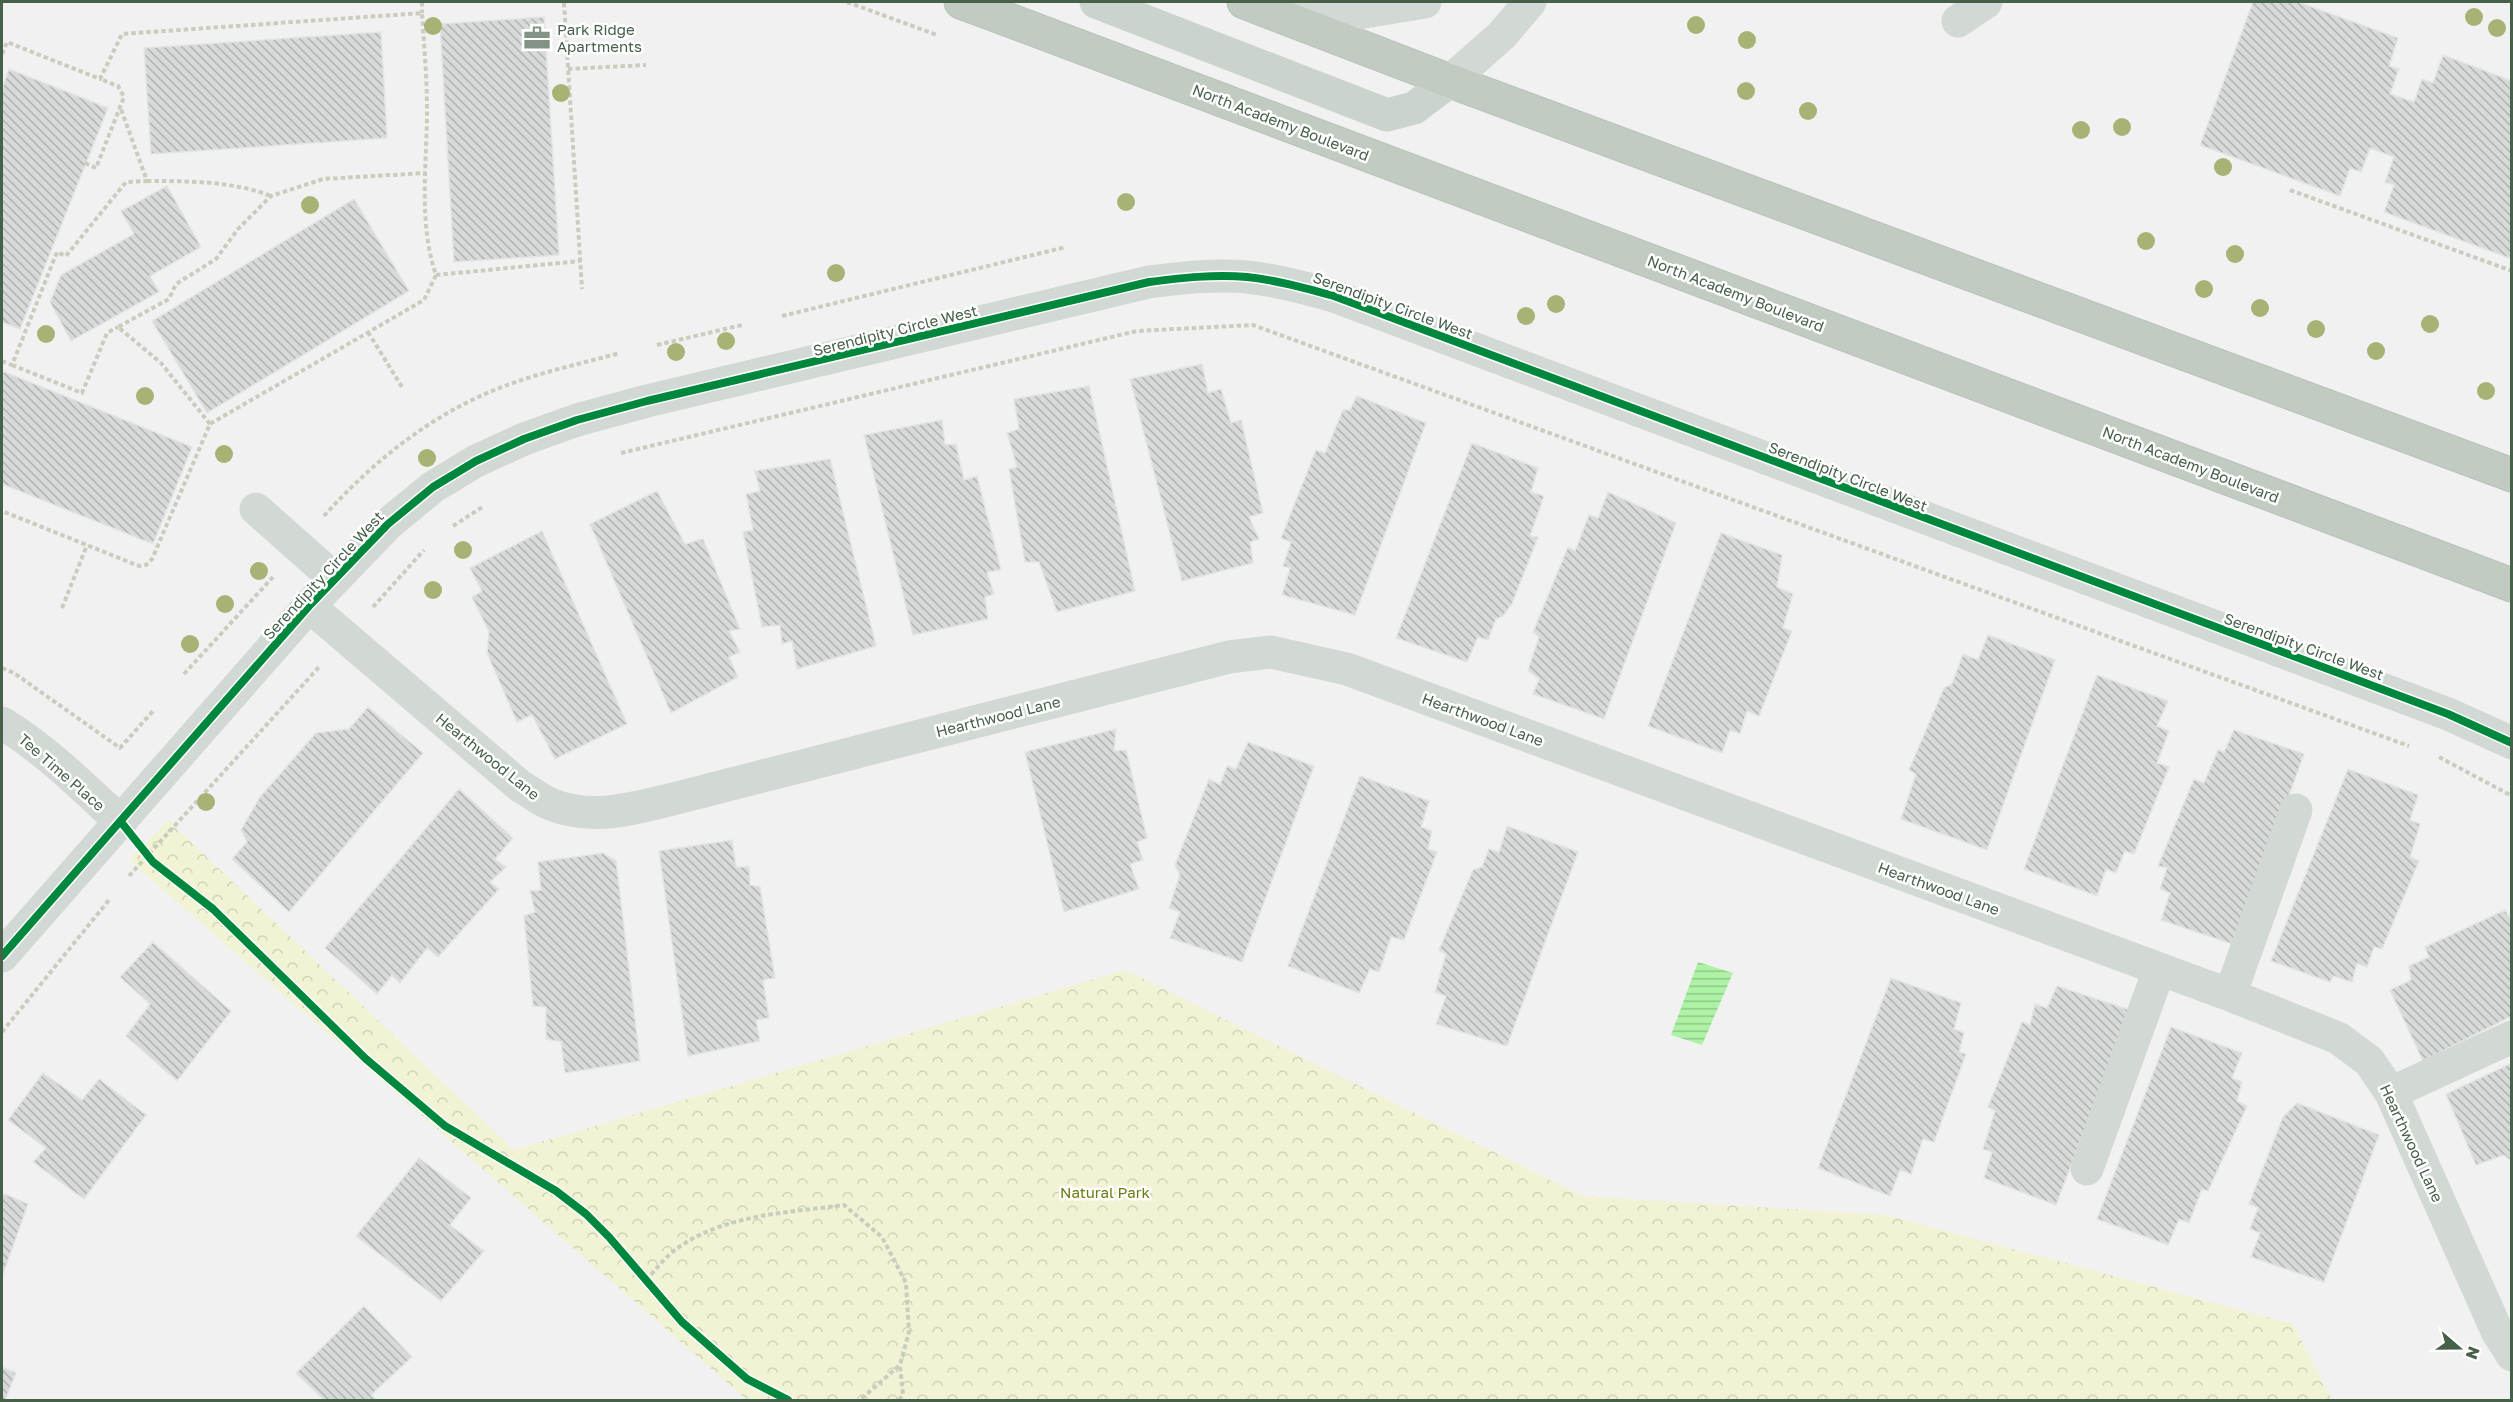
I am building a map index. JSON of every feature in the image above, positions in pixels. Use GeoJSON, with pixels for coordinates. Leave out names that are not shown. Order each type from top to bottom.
{"type":"FeatureCollection","features":[{"type":"Feature","properties":{"kind":"highway","name":"North Academy Boulevard"},"geometry":{"type":"LineString","coordinates":[[961,2],[2511,585]]}},
{"type":"Feature","properties":{"kind":"highway"},"geometry":{"type":"LineString","coordinates":[[1244,2],[1450,81],[2511,475]]}},
{"type":"Feature","properties":{"kind":"main road"},"geometry":{"type":"LineString","coordinates":[[1096,2],[1387,114],[1414,108],[1450,81]]}},
{"type":"Feature","properties":{"kind":"street"},"geometry":{"type":"LineString","coordinates":[[1284,16],[1352,14],[1425,2]]}},
{"type":"Feature","properties":{"kind":"street"},"geometry":{"type":"LineString","coordinates":[[1450,81],[1502,35],[1530,2]]}},
{"type":"Feature","properties":{"kind":"street"},"geometry":{"type":"LineString","coordinates":[[1958,21],[1986,2]]}},
{"type":"Feature","properties":{"kind":"street","name":"Serendipity Circle West"},"geometry":{"type":"LineString","coordinates":[[2,956],[309,606],[388,524],[433,487],[476,461],[514,443],[577,420],[647,401],[1149,282],[1194,277],[1246,277],[1292,284],[1334,296],[2448,714],[2511,743]]}},
{"type":"Feature","properties":{"kind":"street"},"geometry":{"type":"LineString","coordinates":[[256,509],[335,579]]}},
{"type":"Feature","properties":{"kind":"street","name":"Hearthwood Lane"},"geometry":{"type":"LineString","coordinates":[[309,606],[520,786],[548,803],[584,814],[621,811],[669,800],[1229,657],[1271,652],[1347,669],[2230,995],[2338,1038],[2369,1061],[2391,1093],[2497,1331],[2510,1349]]}},
{"type":"Feature","properties":{"kind":"street","name":"Tee Time Place"},"geometry":{"type":"LineString","coordinates":[[2,723],[22,735],[59,765],[121,822]]}},
{"type":"Feature","properties":{"kind":"street"},"geometry":{"type":"LineString","coordinates":[[2230,995],[2296,810]]}},
{"type":"Feature","properties":{"kind":"street"},"geometry":{"type":"LineString","coordinates":[[2087,1169],[2159,970]]}},
{"type":"Feature","properties":{"kind":"street"},"geometry":{"type":"LineString","coordinates":[[2391,1093],[2511,1037]]}},
{"type":"Feature","properties":{"kind":"path"},"geometry":{"type":"LineString","coordinates":[[2,511],[139,566],[146,565],[152,559],[210,424],[424,300],[436,275],[430,260],[425,212],[427,108],[422,2]]}},
{"type":"Feature","properties":{"kind":"path"},"geometry":{"type":"LineString","coordinates":[[564,3],[582,289]]}},
{"type":"Feature","properties":{"kind":"path"},"geometry":{"type":"LineString","coordinates":[[100,79],[122,34],[422,13]]}},
{"type":"Feature","properties":{"kind":"path"},"geometry":{"type":"LineString","coordinates":[[2,54],[6,42],[122,90],[124,97],[121,109],[96,168],[85,164]]}},
{"type":"Feature","properties":{"kind":"path"},"geometry":{"type":"LineString","coordinates":[[568,69],[646,65]]}},
{"type":"Feature","properties":{"kind":"path"},"geometry":{"type":"LineString","coordinates":[[121,109],[147,181]]}},
{"type":"Feature","properties":{"kind":"path"},"geometry":{"type":"LineString","coordinates":[[2,361],[82,393],[107,333],[169,298],[176,284],[216,259],[238,229],[272,196],[323,179],[426,173]]}},
{"type":"Feature","properties":{"kind":"path"},"geometry":{"type":"LineString","coordinates":[[12,365],[57,252],[66,256],[126,182],[181,181],[242,187],[272,196]]}},
{"type":"Feature","properties":{"kind":"path"},"geometry":{"type":"LineString","coordinates":[[2290,190],[2511,271]]}},
{"type":"Feature","properties":{"kind":"path"},"geometry":{"type":"LineString","coordinates":[[782,316],[1066,247]]}},
{"type":"Feature","properties":{"kind":"path"},"geometry":{"type":"LineString","coordinates":[[436,275],[580,261]]}},
{"type":"Feature","properties":{"kind":"path"},"geometry":{"type":"LineString","coordinates":[[657,345],[742,325]]}},
{"type":"Feature","properties":{"kind":"path"},"geometry":{"type":"LineString","coordinates":[[618,453],[1137,331],[1253,325],[2414,747]]}},
{"type":"Feature","properties":{"kind":"path"},"geometry":{"type":"LineString","coordinates":[[118,327],[161,363],[210,424]]}},
{"type":"Feature","properties":{"kind":"path"},"geometry":{"type":"LineString","coordinates":[[368,332],[402,387]]}},
{"type":"Feature","properties":{"kind":"path"},"geometry":{"type":"LineString","coordinates":[[319,521],[356,481],[396,447],[441,417],[508,385],[620,353]]}},
{"type":"Feature","properties":{"kind":"path"},"geometry":{"type":"LineString","coordinates":[[445,531],[490,502]]}},
{"type":"Feature","properties":{"kind":"path"},"geometry":{"type":"LineString","coordinates":[[62,608],[87,545]]}},
{"type":"Feature","properties":{"kind":"path"},"geometry":{"type":"LineString","coordinates":[[128,878],[150,859],[428,545]]}},
{"type":"Feature","properties":{"kind":"path"},"geometry":{"type":"LineString","coordinates":[[184,674],[276,574]]}},
{"type":"Feature","properties":{"kind":"path"},"geometry":{"type":"LineString","coordinates":[[2,668],[14,673],[120,748],[153,711]]}},
{"type":"Feature","properties":{"kind":"path"},"geometry":{"type":"LineString","coordinates":[[2436,755],[2511,796]]}},
{"type":"Feature","properties":{"kind":"path"},"geometry":{"type":"LineString","coordinates":[[121,822],[150,859]]}},
{"type":"Feature","properties":{"kind":"path"},"geometry":{"type":"LineString","coordinates":[[2,1032],[115,892]]}},
{"type":"Feature","properties":{"kind":"path"},"geometry":{"type":"LineString","coordinates":[[646,1280],[674,1251],[708,1230],[754,1217],[844,1205],[882,1237],[906,1283],[909,1332],[900,1365],[903,1394],[899,1401]]}},
{"type":"Feature","properties":{"kind":"path"},"geometry":{"type":"LineString","coordinates":[[638,1272],[653,1289]]}},
{"type":"Feature","properties":{"kind":"path"},"geometry":{"type":"LineString","coordinates":[[860,1401],[900,1365]]}},
{"type":"Feature","properties":{"kind":"green space","name":"Natural Park"},"geometry":{"type":"Polygon","coordinates":[[[168,820],[514,1150],[1125,970],[1583,1196],[1886,1215],[2293,1324],[2332,1400],[747,1400],[129,860],[168,820]]]}},
{"type":"Feature","properties":{"kind":"shaded area"},"geometry":{"type":"Polygon","coordinates":[[[1698,962],[1733,973],[1702,1045],[1671,1035],[1698,962]]]}},
{"type":"Feature","properties":{"kind":"building"},"geometry":{"type":"Polygon","coordinates":[[[2253,2],[2298,2],[2398,38],[2389,66],[2399,69],[2390,94],[2414,102],[2422,79],[2433,83],[2443,55],[2512,81],[2512,259],[2384,212],[2394,185],[2385,182],[2394,157],[2370,148],[2361,172],[2350,168],[2340,196],[2200,145],[2253,2]]]}},
{"type":"Feature","properties":{"kind":"building"},"geometry":{"type":"Polygon","coordinates":[[[544,17],[559,255],[454,262],[440,24],[544,17]]]}},
{"type":"Feature","properties":{"kind":"building"},"geometry":{"type":"Polygon","coordinates":[[[381,32],[387,138],[151,154],[144,48],[381,32]]]}},
{"type":"Feature","properties":{"kind":"building"},"geometry":{"type":"Polygon","coordinates":[[[9,69],[108,108],[20,329],[2,322],[2,89],[9,69]]]}},
{"type":"Feature","properties":{"kind":"building"},"geometry":{"type":"Polygon","coordinates":[[[167,186],[201,247],[150,276],[159,292],[71,341],[50,302],[61,275],[134,234],[121,211],[167,186]]]}},
{"type":"Feature","properties":{"kind":"building"},"geometry":{"type":"Polygon","coordinates":[[[354,199],[409,291],[207,413],[152,321],[354,199]]]}},
{"type":"Feature","properties":{"kind":"building"},"geometry":{"type":"Polygon","coordinates":[[[1202,364],[1208,393],[1221,389],[1231,423],[1241,420],[1263,513],[1249,517],[1259,539],[1250,542],[1253,563],[1182,581],[1130,379],[1202,364]]]}},
{"type":"Feature","properties":{"kind":"building"},"geometry":{"type":"Polygon","coordinates":[[[2,371],[192,447],[153,544],[2,484],[2,371]]]}},
{"type":"Feature","properties":{"kind":"building"},"geometry":{"type":"Polygon","coordinates":[[[1089,386],[1135,591],[1057,612],[1039,562],[1025,562],[1009,469],[1017,467],[1007,433],[1019,429],[1014,399],[1089,386]]]}},
{"type":"Feature","properties":{"kind":"building"},"geometry":{"type":"Polygon","coordinates":[[[1357,396],[1426,423],[1355,615],[1282,595],[1290,568],[1283,566],[1291,542],[1281,538],[1316,450],[1325,453],[1343,410],[1350,410],[1357,396]]]}},
{"type":"Feature","properties":{"kind":"building"},"geometry":{"type":"Polygon","coordinates":[[[942,420],[945,445],[956,444],[964,480],[977,476],[1001,570],[987,572],[994,594],[985,597],[988,619],[913,635],[864,435],[942,420]]]}},
{"type":"Feature","properties":{"kind":"building"},"geometry":{"type":"Polygon","coordinates":[[[1472,443],[1538,468],[1531,492],[1544,496],[1530,536],[1538,537],[1512,604],[1503,616],[1496,619],[1488,640],[1478,637],[1467,662],[1396,638],[1472,443]]]}},
{"type":"Feature","properties":{"kind":"building"},"geometry":{"type":"Polygon","coordinates":[[[830,459],[876,646],[797,669],[792,641],[782,644],[780,625],[762,627],[743,532],[753,530],[746,494],[760,491],[755,471],[830,459]]]}},
{"type":"Feature","properties":{"kind":"building"},"geometry":{"type":"Polygon","coordinates":[[[657,491],[685,544],[703,539],[740,629],[729,631],[740,652],[729,657],[738,677],[671,713],[590,524],[657,491]]]}},
{"type":"Feature","properties":{"kind":"building"},"geometry":{"type":"Polygon","coordinates":[[[1608,492],[1676,523],[1604,719],[1533,694],[1539,679],[1528,670],[1539,637],[1533,632],[1568,547],[1575,551],[1589,515],[1598,518],[1608,492]]]}},
{"type":"Feature","properties":{"kind":"building"},"geometry":{"type":"Polygon","coordinates":[[[542,531],[627,724],[555,759],[532,715],[517,722],[487,653],[489,632],[472,597],[482,591],[470,568],[542,531]]]}},
{"type":"Feature","properties":{"kind":"building"},"geometry":{"type":"Polygon","coordinates":[[[1721,533],[1782,555],[1777,587],[1793,594],[1783,628],[1792,631],[1759,716],[1747,711],[1740,734],[1730,730],[1722,753],[1648,726],[1721,533]]]}},
{"type":"Feature","properties":{"kind":"building"},"geometry":{"type":"Polygon","coordinates":[[[1988,635],[2055,660],[1987,850],[1901,819],[1916,774],[1909,770],[1944,688],[1952,684],[1963,654],[1978,660],[1988,635]]]}},
{"type":"Feature","properties":{"kind":"building"},"geometry":{"type":"Polygon","coordinates":[[[2097,675],[2168,701],[2157,726],[2169,731],[2157,763],[2169,767],[2134,854],[2125,851],[2116,873],[2106,869],[2097,896],[2024,869],[2097,675]]]}},
{"type":"Feature","properties":{"kind":"building"},"geometry":{"type":"Polygon","coordinates":[[[368,707],[423,753],[289,912],[232,859],[247,842],[241,830],[260,797],[316,733],[349,729],[368,707]]]}},
{"type":"Feature","properties":{"kind":"building"},"geometry":{"type":"Polygon","coordinates":[[[1116,729],[1114,751],[1126,750],[1147,838],[1137,842],[1143,860],[1130,864],[1139,889],[1064,912],[1025,752],[1116,729]]]}},
{"type":"Feature","properties":{"kind":"building"},"geometry":{"type":"Polygon","coordinates":[[[2234,730],[2304,754],[2235,945],[2161,920],[2170,893],[2160,889],[2167,868],[2158,866],[2194,779],[2204,783],[2218,750],[2224,752],[2234,730]]]}},
{"type":"Feature","properties":{"kind":"building"},"geometry":{"type":"Polygon","coordinates":[[[1248,742],[1314,766],[1242,962],[1170,938],[1180,912],[1169,908],[1180,875],[1175,865],[1209,779],[1220,785],[1227,766],[1236,769],[1248,742]]]}},
{"type":"Feature","properties":{"kind":"building"},"geometry":{"type":"Polygon","coordinates":[[[2348,769],[2418,795],[2410,820],[2420,824],[2410,857],[2419,861],[2382,949],[2374,947],[2367,967],[2357,963],[2352,982],[2333,976],[2330,982],[2271,961],[2348,769]]]}},
{"type":"Feature","properties":{"kind":"building"},"geometry":{"type":"Polygon","coordinates":[[[1360,776],[1429,801],[1421,827],[1432,831],[1428,849],[1437,852],[1404,940],[1391,937],[1379,972],[1370,969],[1359,993],[1288,966],[1360,776]]]}},
{"type":"Feature","properties":{"kind":"building"},"geometry":{"type":"Polygon","coordinates":[[[459,789],[513,838],[495,859],[506,867],[490,882],[499,889],[438,957],[427,948],[400,983],[392,975],[377,994],[325,948],[459,789]]]}},
{"type":"Feature","properties":{"kind":"building"},"geometry":{"type":"Polygon","coordinates":[[[1507,826],[1578,852],[1507,1046],[1436,1024],[1446,996],[1435,992],[1446,954],[1439,950],[1473,870],[1482,867],[1489,849],[1499,852],[1507,826]]]}},
{"type":"Feature","properties":{"kind":"building"},"geometry":{"type":"Polygon","coordinates":[[[732,840],[736,867],[749,867],[750,885],[760,887],[775,978],[763,980],[769,1018],[756,1020],[760,1041],[688,1056],[659,851],[732,840]]]}},
{"type":"Feature","properties":{"kind":"building"},"geometry":{"type":"Polygon","coordinates":[[[603,853],[616,861],[640,1061],[565,1073],[561,1042],[546,1039],[546,1007],[533,1006],[524,916],[535,912],[530,891],[541,890],[538,862],[603,853]]]}},
{"type":"Feature","properties":{"kind":"building"},"geometry":{"type":"Polygon","coordinates":[[[2505,910],[2510,918],[2512,917],[2512,1016],[2423,1061],[2390,990],[2411,980],[2409,966],[2429,957],[2425,947],[2505,910]]]}},
{"type":"Feature","properties":{"kind":"building"},"geometry":{"type":"Polygon","coordinates":[[[153,942],[231,1011],[177,1081],[126,1036],[150,1004],[120,977],[153,942]]]}},
{"type":"Feature","properties":{"kind":"building"},"geometry":{"type":"Polygon","coordinates":[[[1891,978],[1961,1003],[1954,1029],[1964,1033],[1959,1052],[1966,1054],[1934,1142],[1923,1139],[1911,1174],[1900,1170],[1890,1196],[1818,1168],[1891,978]]]}},
{"type":"Feature","properties":{"kind":"building"},"geometry":{"type":"Polygon","coordinates":[[[2057,986],[2130,1010],[2056,1205],[1984,1178],[1992,1152],[1983,1149],[1995,1111],[1988,1107],[2022,1022],[2030,1025],[2035,1004],[2047,1008],[2057,986]]]}},
{"type":"Feature","properties":{"kind":"building"},"geometry":{"type":"Polygon","coordinates":[[[2171,1027],[2242,1053],[2232,1078],[2242,1082],[2237,1101],[2247,1106],[2208,1191],[2202,1189],[2189,1223],[2179,1219],[2168,1245],[2097,1219],[2171,1027]]]}},
{"type":"Feature","properties":{"kind":"building"},"geometry":{"type":"Polygon","coordinates":[[[2512,1063],[2512,1162],[2504,1155],[2476,1165],[2446,1094],[2512,1063]]]}},
{"type":"Feature","properties":{"kind":"building"},"geometry":{"type":"Polygon","coordinates":[[[43,1073],[82,1100],[99,1079],[146,1115],[84,1199],[33,1162],[46,1148],[8,1120],[43,1073]]]}},
{"type":"Feature","properties":{"kind":"building"},"geometry":{"type":"Polygon","coordinates":[[[2297,1103],[2379,1135],[2324,1282],[2251,1257],[2260,1233],[2250,1229],[2258,1208],[2249,1204],[2283,1117],[2297,1103]]]}},
{"type":"Feature","properties":{"kind":"building"},"geometry":{"type":"Polygon","coordinates":[[[419,1158],[471,1198],[450,1225],[484,1251],[441,1301],[356,1236],[419,1158]]]}},
{"type":"Feature","properties":{"kind":"building"},"geometry":{"type":"Polygon","coordinates":[[[2,1193],[28,1204],[2,1277],[2,1193]]]}},
{"type":"Feature","properties":{"kind":"building"},"geometry":{"type":"Polygon","coordinates":[[[364,1306],[412,1357],[371,1395],[376,1400],[324,1400],[296,1373],[364,1306]]]}},
{"type":"Feature","properties":{"kind":"building"},"geometry":{"type":"Polygon","coordinates":[[[2,1367],[16,1373],[5,1400],[2,1400],[2,1367]]]}},
{"type":"Feature","properties":{"kind":"cycle path"},"geometry":{"type":"LineString","coordinates":[[2,956],[309,606],[388,524],[433,487],[476,461],[524,439],[577,420],[647,401],[1149,282],[1185,278],[1247,277],[1280,282],[1334,296],[2448,714],[2512,743]]}},
{"type":"Feature","properties":{"kind":"cycle path"},"geometry":{"type":"LineString","coordinates":[[121,822],[153,862],[213,909],[366,1059],[445,1126],[556,1191],[586,1214],[609,1237],[682,1322],[747,1379],[788,1400]]}},
{"type":"Feature","properties":{"kind":"place","name":"Park Ridge Apartments"},"geometry":{"type":"Point","coordinates":[537,38]}}]}
